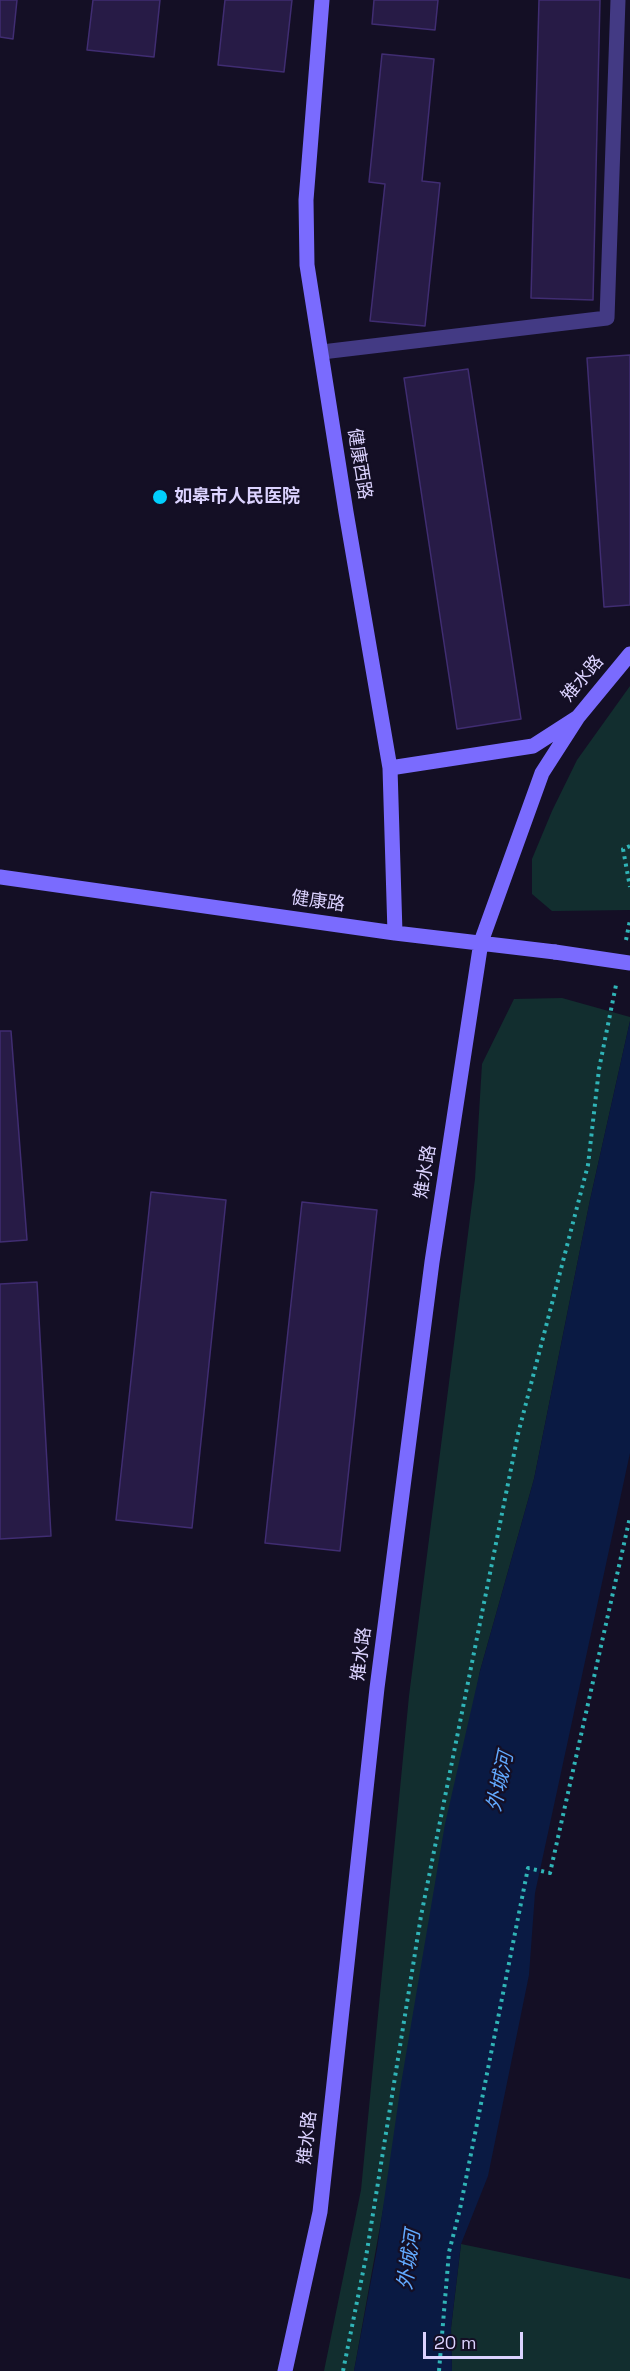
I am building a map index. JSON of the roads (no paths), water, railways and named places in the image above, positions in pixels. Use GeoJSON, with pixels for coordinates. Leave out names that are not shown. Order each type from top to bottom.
{"type":"FeatureCollection","features":[{"type":"Feature","properties":{"kind":"street","name":"健康西路"},"geometry":{"type":"LineString","coordinates":[[322,0],[306,200],[307,265],[390,768],[395,933]]}},
{"type":"Feature","properties":{"kind":"street"},"geometry":{"type":"LineString","coordinates":[[322,352],[607,318],[618,0]]}},
{"type":"Feature","properties":{"kind":"street","name":"雉水路"},"geometry":{"type":"LineString","coordinates":[[285,2371],[320,2212],[381,1653],[432,1262],[481,942],[542,773],[578,717],[630,654]]}},
{"type":"Feature","properties":{"kind":"street","name":"雉水路"},"geometry":{"type":"LineString","coordinates":[[390,768],[532,746],[578,717]]}},
{"type":"Feature","properties":{"kind":"street","name":"健康路"},"geometry":{"type":"LineString","coordinates":[[0,877],[395,933],[481,942],[630,963]]}},
{"type":"Feature","properties":{"kind":"water","name":"外城河"},"geometry":{"type":"Polygon","coordinates":[[[630,1021],[630,1453],[535,1893],[529,1975],[488,2176],[461,2244],[451,2328],[452,2371],[354,2371],[377,2249],[401,2084],[445,1824],[480,1671],[534,1479],[590,1200],[630,1021]]]}},
{"type":"Feature","properties":{"kind":"place","name":"如皋市人民医院"},"geometry":{"type":"Point","coordinates":[160,497]}}]}
